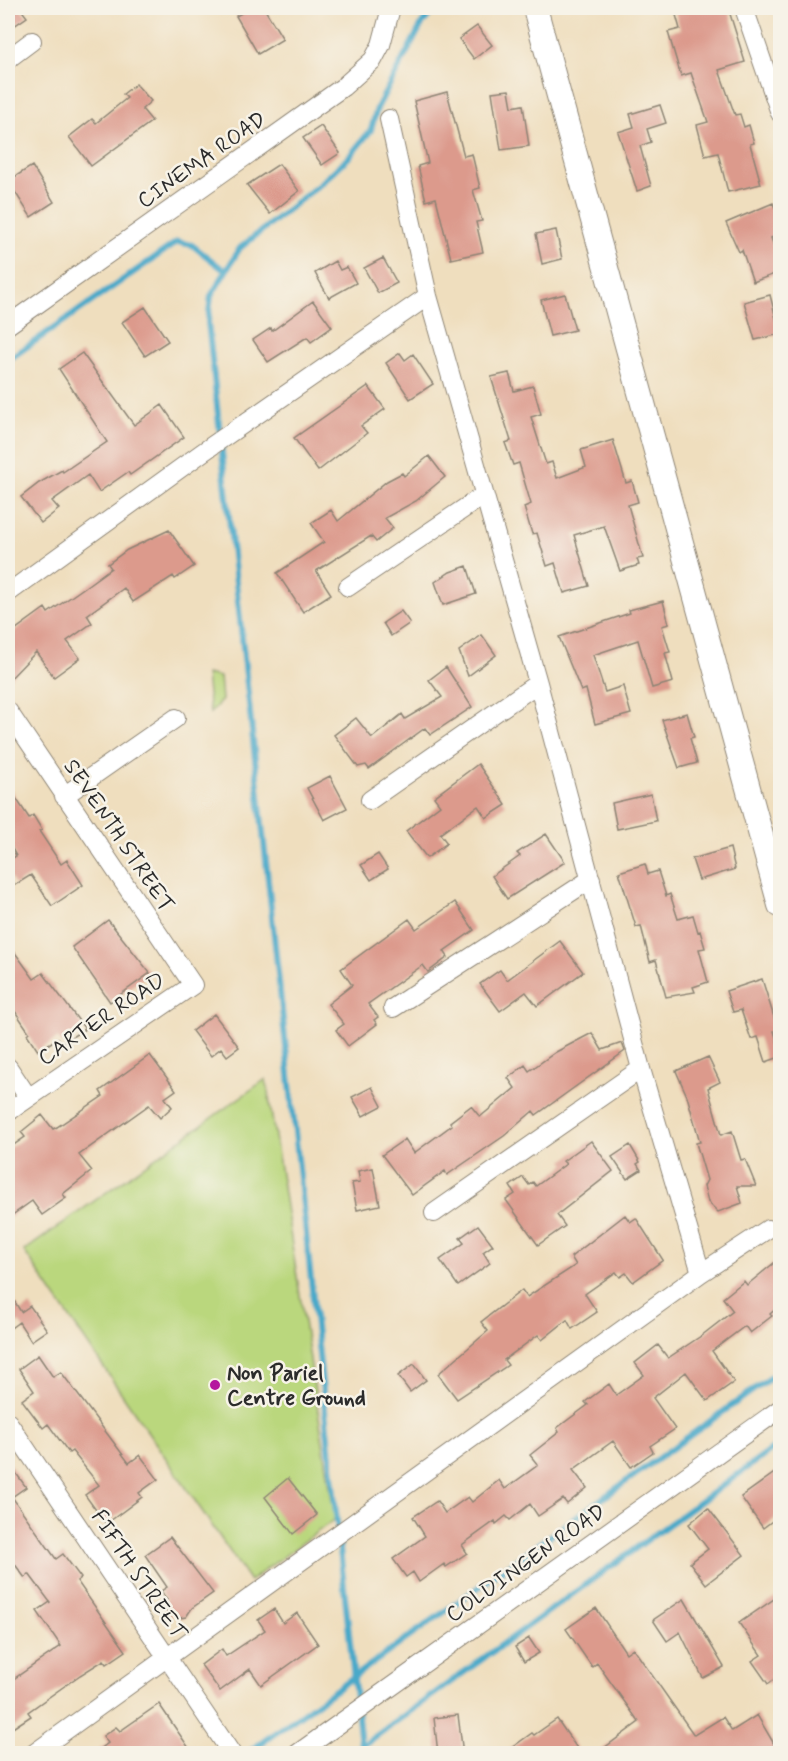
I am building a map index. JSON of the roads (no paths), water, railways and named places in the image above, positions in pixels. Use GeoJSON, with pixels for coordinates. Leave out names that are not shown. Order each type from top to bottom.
{"type":"FeatureCollection","features":[{"type":"Feature","properties":{"kind":"main road"},"geometry":{"type":"LineString","coordinates":[[535,8],[780,905]]}},
{"type":"Feature","properties":{"kind":"street","name":"CINEMA ROAD"},"geometry":{"type":"LineString","coordinates":[[8,325],[360,74],[373,60],[381,45],[391,8]]}},
{"type":"Feature","properties":{"kind":"street"},"geometry":{"type":"LineString","coordinates":[[744,8],[780,111]]}},
{"type":"Feature","properties":{"kind":"street"},"geometry":{"type":"LineString","coordinates":[[8,59],[32,41]]}},
{"type":"Feature","properties":{"kind":"street"},"geometry":{"type":"LineString","coordinates":[[389,119],[428,296],[538,683],[641,1069],[701,1274]]}},
{"type":"Feature","properties":{"kind":"street"},"geometry":{"type":"LineString","coordinates":[[8,593],[203,452],[428,296]]}},
{"type":"Feature","properties":{"kind":"street"},"geometry":{"type":"LineString","coordinates":[[348,587],[484,495]]}},
{"type":"Feature","properties":{"kind":"street"},"geometry":{"type":"LineString","coordinates":[[370,800],[538,683]]}},
{"type":"Feature","properties":{"kind":"street","name":"SEVENTH STREET"},"geometry":{"type":"LineString","coordinates":[[8,711],[193,985]]}},
{"type":"Feature","properties":{"kind":"street"},"geometry":{"type":"LineString","coordinates":[[64,796],[176,718]]}},
{"type":"Feature","properties":{"kind":"street"},"geometry":{"type":"LineString","coordinates":[[393,1008],[591,879]]}},
{"type":"Feature","properties":{"kind":"street","name":"CARTER ROAD"},"geometry":{"type":"LineString","coordinates":[[8,1112],[193,985]]}},
{"type":"Feature","properties":{"kind":"street"},"geometry":{"type":"LineString","coordinates":[[8,1067],[28,1097]]}},
{"type":"Feature","properties":{"kind":"street"},"geometry":{"type":"LineString","coordinates":[[435,1213],[641,1069]]}},
{"type":"Feature","properties":{"kind":"street"},"geometry":{"type":"LineString","coordinates":[[33,1754],[701,1274],[768,1229]]}},
{"type":"Feature","properties":{"kind":"street","name":"COLDINGEN ROAD"},"geometry":{"type":"LineString","coordinates":[[297,1754],[780,1409]]}},
{"type":"Feature","properties":{"kind":"street","name":"FIFTH STREET"},"geometry":{"type":"LineString","coordinates":[[8,1422],[232,1754]]}},
{"type":"Feature","properties":{"kind":"waterway"},"geometry":{"type":"LineString","coordinates":[[362,1754],[208,322],[211,296],[240,248],[320,184],[348,158],[371,130],[377,108],[422,24],[435,8]]}},
{"type":"Feature","properties":{"kind":"waterway"},"geometry":{"type":"LineString","coordinates":[[8,360],[177,242],[192,245],[224,270]]}},
{"type":"Feature","properties":{"kind":"waterway"},"geometry":{"type":"LineString","coordinates":[[246,1754],[780,1371]]}},
{"type":"Feature","properties":{"kind":"waterway"},"geometry":{"type":"LineString","coordinates":[[351,1754],[780,1444]]}},
{"type":"Feature","properties":{"kind":"place","name":"Non Pariel Centre Ground"},"geometry":{"type":"Point","coordinates":[215,1385]}}]}
